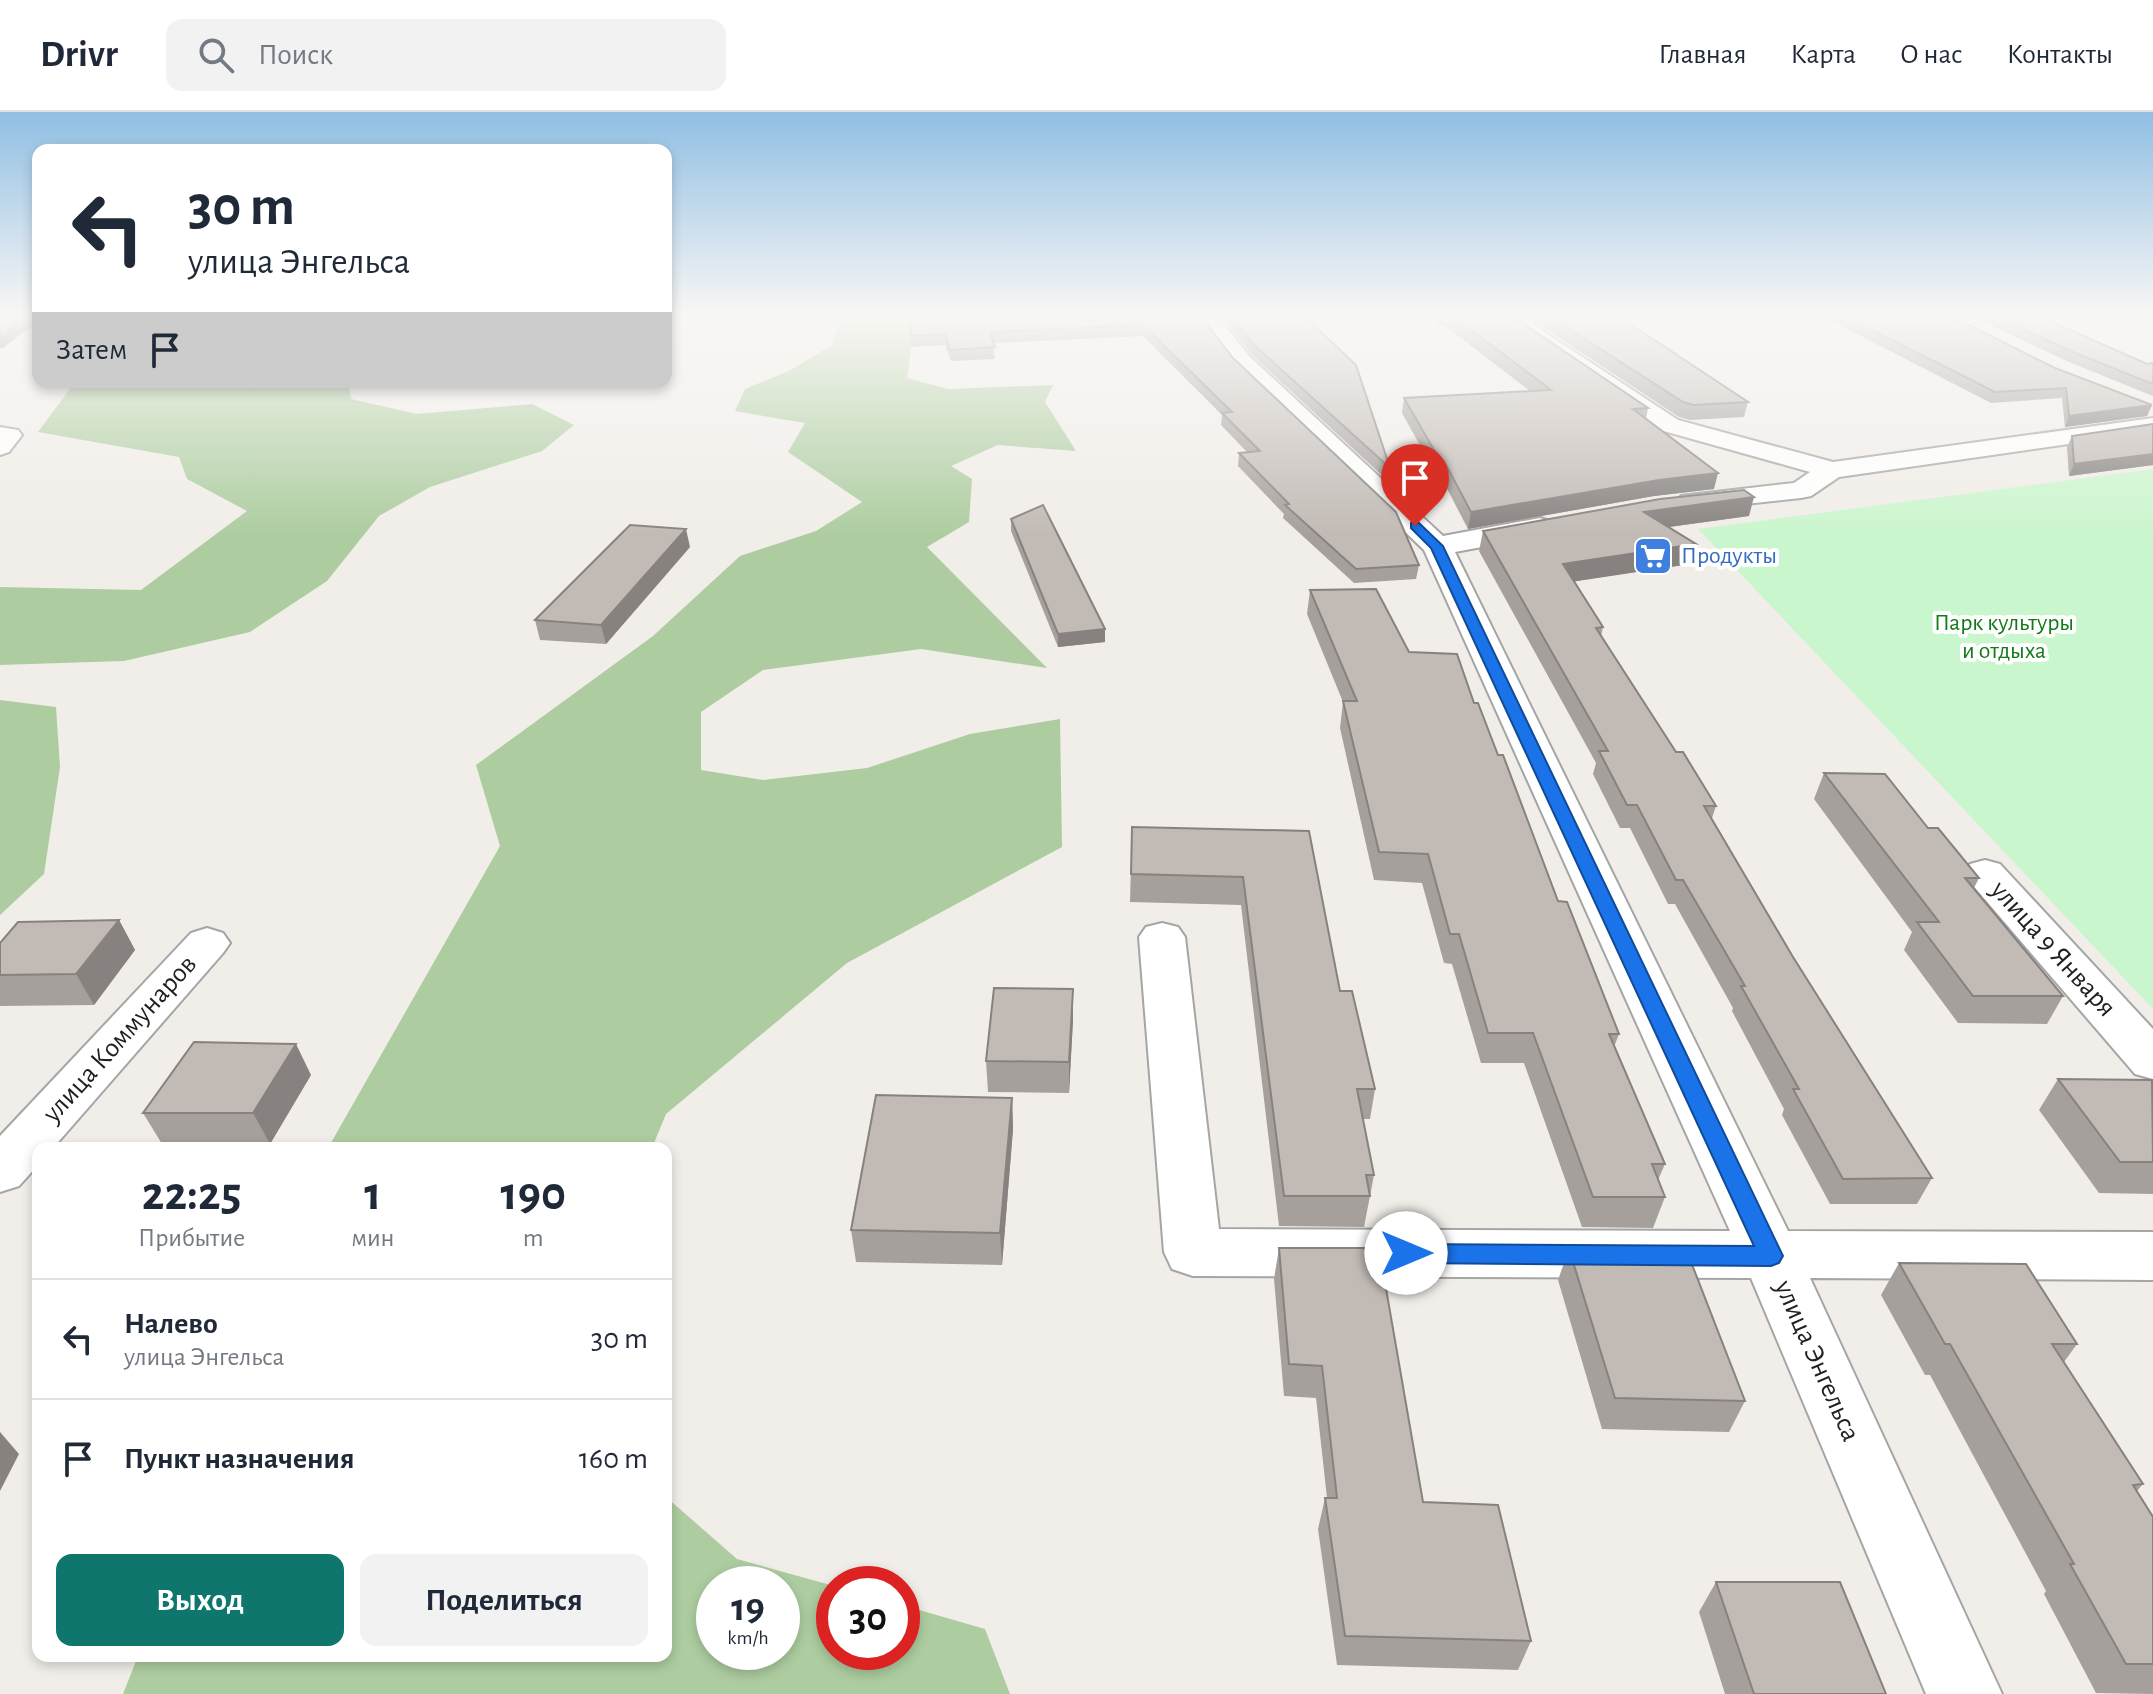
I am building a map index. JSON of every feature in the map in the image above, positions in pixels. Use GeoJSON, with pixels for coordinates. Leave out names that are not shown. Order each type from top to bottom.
{"type":"FeatureCollection","features":[{"type":"Feature","properties":{"kind":"street","name":"улица Энгельса"},"geometry":{"type":"LineString","coordinates":[[1269,388],[1437,546],[1771,1256],[1964,1694]]}},
{"type":"Feature","properties":{"kind":"street"},"geometry":{"type":"LineString","coordinates":[[1613,388],[1669,425],[1832,470]]}},
{"type":"Feature","properties":{"kind":"street"},"geometry":{"type":"LineString","coordinates":[[1670,505],[1801,490],[1832,470],[2149,412]]}},
{"type":"Feature","properties":{"kind":"street"},"geometry":{"type":"LineString","coordinates":[[0,435],[9,435],[0,447]]}},
{"type":"Feature","properties":{"kind":"street"},"geometry":{"type":"LineString","coordinates":[[1437,546],[1562,523]]}},
{"type":"Feature","properties":{"kind":"street","name":"улица 9 Января"},"geometry":{"type":"LineString","coordinates":[[1985,873],[2153,1061]]}},
{"type":"Feature","properties":{"kind":"street"},"geometry":{"type":"LineString","coordinates":[[1162,937],[1193,1252],[2153,1256]]}},
{"type":"Feature","properties":{"kind":"street","name":"улица Коммунаров"},"geometry":{"type":"LineString","coordinates":[[0,1171],[207,943]]}},
{"type":"Feature","properties":{"kind":"green space"},"geometry":{"type":"Polygon","coordinates":[[[71,388],[349,388],[351,399],[417,414],[532,404],[574,425],[542,451],[430,487],[379,516],[327,581],[250,632],[124,661],[0,665],[0,587],[141,590],[247,511],[187,479],[179,457],[38,432],[71,388]]]}},
{"type":"Feature","properties":{"kind":"green space"},"geometry":{"type":"Polygon","coordinates":[[[1052,388],[1045,402],[1076,451],[998,445],[951,466],[972,479],[969,522],[927,547],[1047,668],[921,649],[763,670],[701,712],[701,770],[763,780],[867,768],[970,734],[1060,719],[1062,847],[847,963],[666,1114],[654,1142],[331,1142],[500,846],[476,765],[653,636],[740,556],[816,531],[862,502],[788,452],[805,423],[735,411],[745,389],[1052,388]]]}},
{"type":"Feature","properties":{"kind":"green space","name":"Парк культуры и отдыха"},"geometry":{"type":"Polygon","coordinates":[[[2153,469],[2153,1009],[1698,529],[2153,469]]]}},
{"type":"Feature","properties":{"kind":"green space"},"geometry":{"type":"Polygon","coordinates":[[[0,700],[56,707],[60,767],[44,874],[0,915],[0,700]]]}},
{"type":"Feature","properties":{"kind":"green space"},"geometry":{"type":"Polygon","coordinates":[[[672,1502],[737,1559],[762,1566],[696,1566],[696,1670],[800,1670],[800,1577],[816,1581],[816,1670],[920,1670],[920,1610],[985,1629],[1010,1694],[123,1694],[136,1662],[672,1662],[672,1502]]]}},
{"type":"Feature","properties":{"kind":"building"},"geometry":{"type":"Polygon","coordinates":[[[1207,388],[1265,388],[1396,512],[1419,565],[1356,569],[1285,505],[1289,504],[1239,453],[1260,451],[1222,413],[1232,412],[1207,388]]]}},
{"type":"Feature","properties":{"kind":"building"},"geometry":{"type":"Polygon","coordinates":[[[1301,388],[1364,388],[1390,468],[1301,388]]]}},
{"type":"Feature","properties":{"kind":"building"},"geometry":{"type":"Polygon","coordinates":[[[1548,388],[1618,388],[1648,408],[1633,409],[1718,473],[1471,512],[1444,461],[1441,462],[1404,398],[1551,390],[1548,388]]]}},
{"type":"Feature","properties":{"kind":"building"},"geometry":{"type":"Polygon","coordinates":[[[1661,388],[1727,388],[1748,402],[1694,405],[1683,402],[1661,388]]]}},
{"type":"Feature","properties":{"kind":"building"},"geometry":{"type":"Polygon","coordinates":[[[1987,388],[2107,388],[2152,405],[2069,416],[2066,388],[1995,392],[1987,388]]]}},
{"type":"Feature","properties":{"kind":"building"},"geometry":{"type":"Polygon","coordinates":[[[2153,424],[2153,454],[2074,464],[2072,436],[2153,424]]]}},
{"type":"Feature","properties":{"kind":"building"},"geometry":{"type":"Polygon","coordinates":[[[1744,490],[1754,497],[1644,512],[1696,544],[1563,564],[1603,627],[1596,628],[1676,752],[1683,752],[1716,806],[1704,806],[1793,957],[1932,1178],[1843,1179],[1793,1089],[1799,1089],[1741,986],[1745,986],[1683,880],[1676,880],[1637,805],[1627,805],[1599,751],[1608,751],[1483,531],[1660,499],[1744,490]]]}},
{"type":"Feature","properties":{"kind":"building"},"geometry":{"type":"Polygon","coordinates":[[[1043,505],[1105,629],[1058,634],[1011,519],[1043,505]]]}},
{"type":"Feature","properties":{"kind":"building"},"geometry":{"type":"Polygon","coordinates":[[[630,525],[686,529],[601,625],[535,620],[630,525]]]}},
{"type":"Feature","properties":{"kind":"building"},"geometry":{"type":"Polygon","coordinates":[[[1376,589],[1409,652],[1457,654],[1474,703],[1478,703],[1498,755],[1503,755],[1558,901],[1567,902],[1619,1034],[1609,1034],[1665,1164],[1652,1164],[1665,1197],[1593,1197],[1533,1033],[1488,1033],[1459,934],[1450,934],[1428,854],[1379,852],[1343,701],[1357,701],[1310,590],[1376,589]]]}},
{"type":"Feature","properties":{"kind":"building"},"geometry":{"type":"Polygon","coordinates":[[[1824,773],[1885,774],[1928,828],[1938,828],[1979,878],[1965,878],[2063,996],[1973,996],[1917,922],[1939,922],[1824,773]]]}},
{"type":"Feature","properties":{"kind":"building"},"geometry":{"type":"Polygon","coordinates":[[[1132,827],[1309,831],[1340,991],[1352,991],[1375,1089],[1357,1089],[1374,1175],[1366,1175],[1370,1196],[1284,1196],[1243,877],[1131,874],[1132,827]]]}},
{"type":"Feature","properties":{"kind":"building"},"geometry":{"type":"Polygon","coordinates":[[[119,920],[76,974],[0,975],[0,943],[18,922],[119,920]]]}},
{"type":"Feature","properties":{"kind":"building"},"geometry":{"type":"Polygon","coordinates":[[[994,988],[1073,989],[1069,1062],[986,1061],[994,988]]]}},
{"type":"Feature","properties":{"kind":"building"},"geometry":{"type":"Polygon","coordinates":[[[194,1042],[296,1044],[253,1113],[143,1113],[194,1042]]]}},
{"type":"Feature","properties":{"kind":"building"},"geometry":{"type":"Polygon","coordinates":[[[2058,1079],[2152,1080],[2153,1162],[2120,1162],[2058,1079]]]}},
{"type":"Feature","properties":{"kind":"building"},"geometry":{"type":"Polygon","coordinates":[[[876,1095],[1012,1098],[1000,1233],[851,1230],[876,1095]]]}},
{"type":"Feature","properties":{"kind":"building"},"geometry":{"type":"Polygon","coordinates":[[[1279,1248],[1379,1248],[1423,1502],[1498,1505],[1531,1641],[1345,1636],[1325,1498],[1337,1498],[1322,1366],[1289,1364],[1279,1248]]]}},
{"type":"Feature","properties":{"kind":"building"},"geometry":{"type":"Polygon","coordinates":[[[1569,1249],[1686,1249],[1745,1401],[1615,1398],[1569,1249]]]}},
{"type":"Feature","properties":{"kind":"building"},"geometry":{"type":"Polygon","coordinates":[[[1899,1263],[2026,1264],[2077,1344],[2052,1344],[2143,1484],[2133,1485],[2153,1517],[2153,1664],[2126,1664],[2070,1564],[2074,1564],[1950,1344],[1945,1344],[1899,1263]]]}},
{"type":"Feature","properties":{"kind":"building"},"geometry":{"type":"Polygon","coordinates":[[[1716,1582],[1840,1582],[1886,1694],[1754,1694],[1716,1582]]]}},
{"type":"Feature","properties":{"kind":"place","name":"Продукты"},"geometry":{"type":"Point","coordinates":[1653,556]}},
{"type":"Feature","properties":{"kind":"route"},"geometry":{"type":"LineString","coordinates":[[1406,1253],[1771,1256],[1437,546],[1415,526]]}}]}
